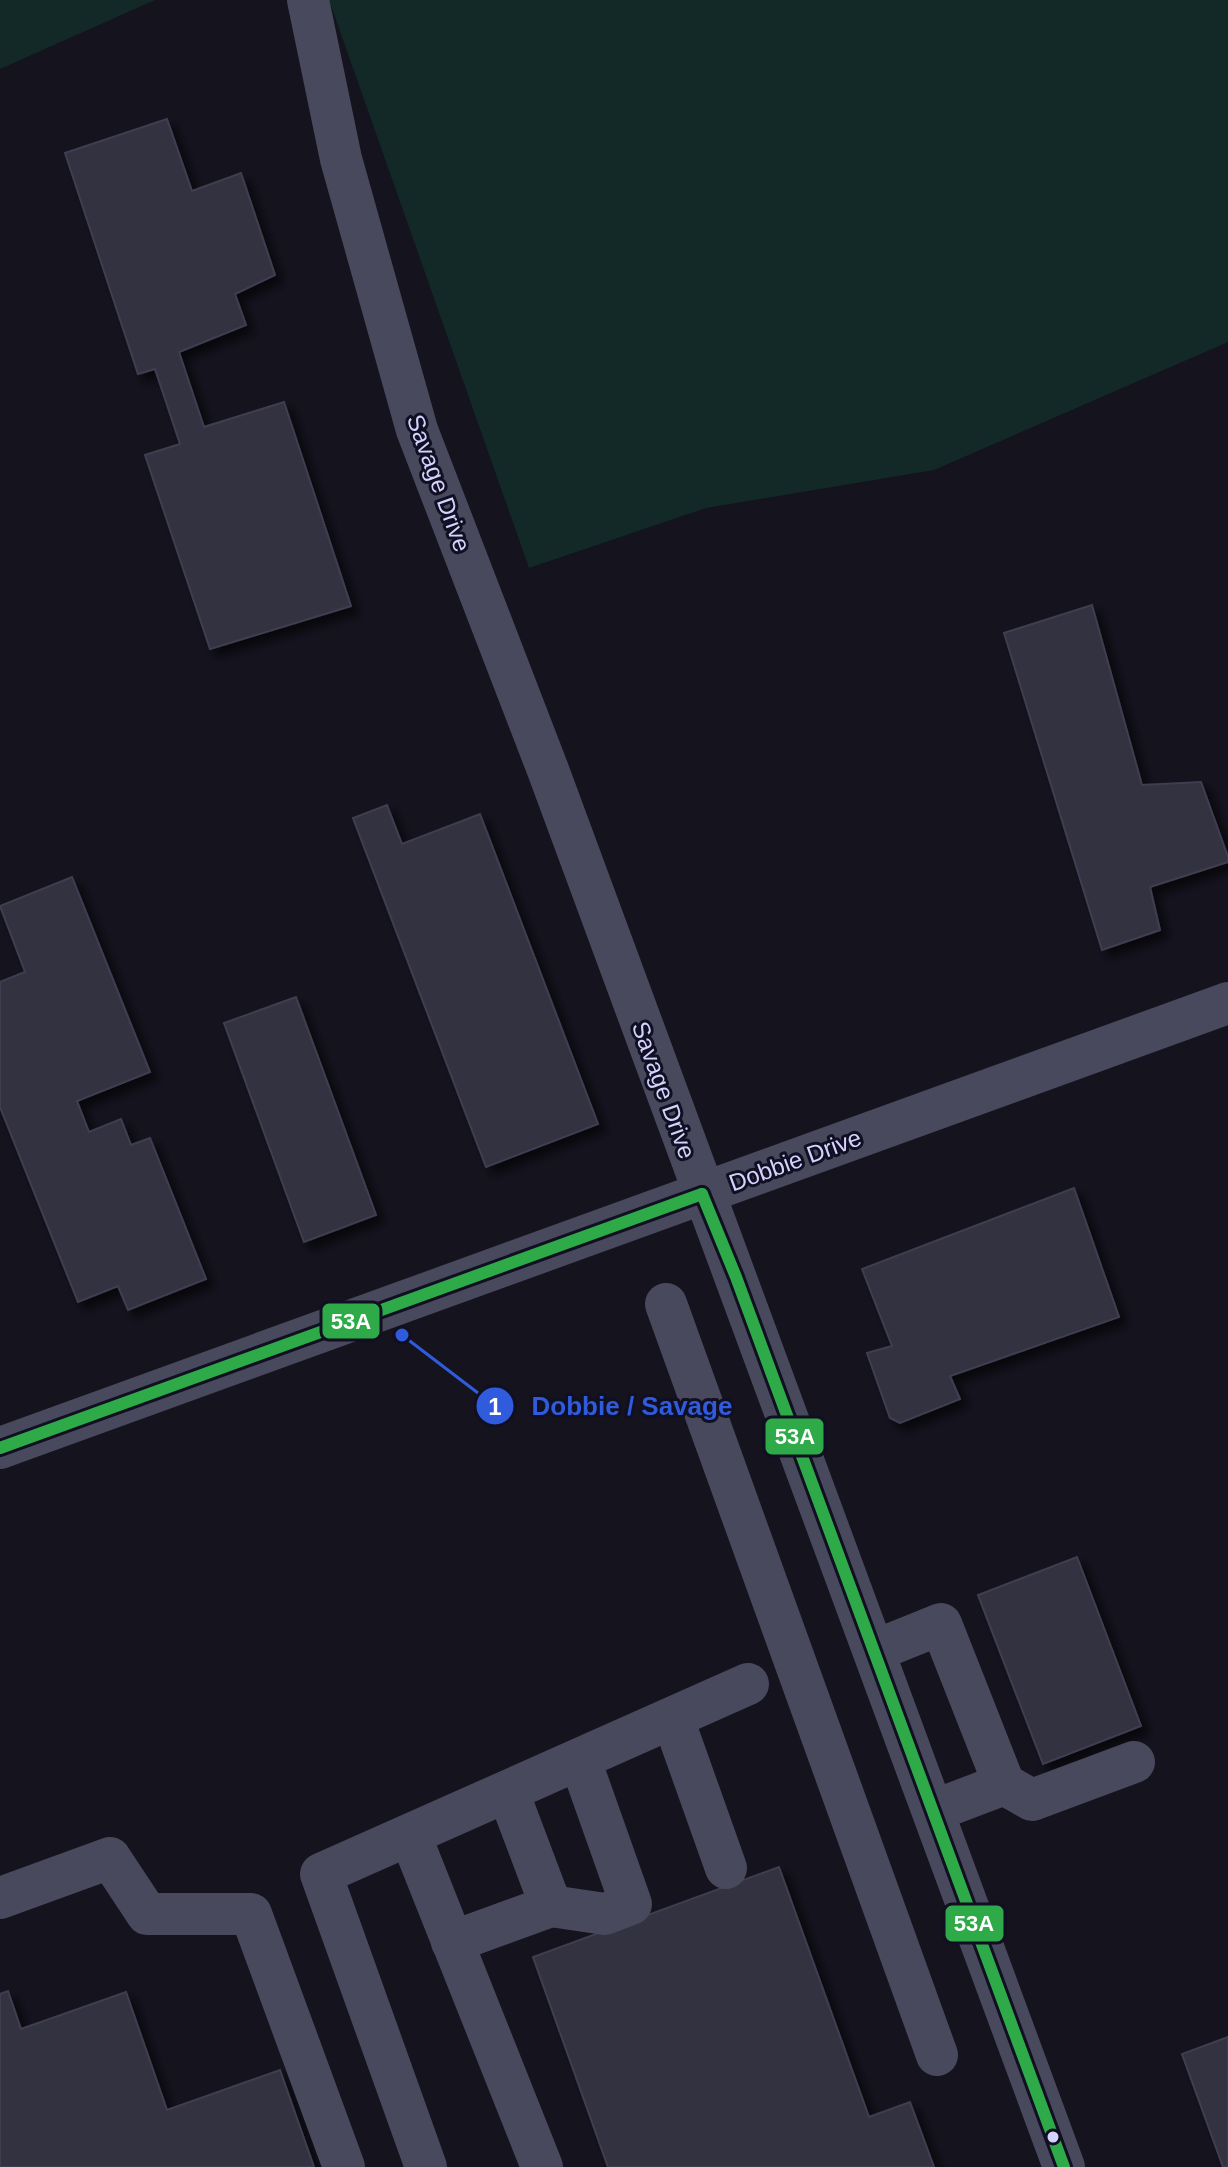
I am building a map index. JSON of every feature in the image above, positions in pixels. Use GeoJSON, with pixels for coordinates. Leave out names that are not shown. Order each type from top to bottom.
{"type":"FeatureCollection","features":[{"type":"Feature","properties":{"kind":"street","name":"Savage Drive"},"geometry":{"type":"LineString","coordinates":[[308,0],[341,159],[417,430],[548,770],[702,1194],[736,1277],[1064,2167]]}},
{"type":"Feature","properties":{"kind":"street","name":"Dobbie Drive"},"geometry":{"type":"LineString","coordinates":[[0,1448],[1228,1003]]}},
{"type":"Feature","properties":{"kind":"street"},"geometry":{"type":"LineString","coordinates":[[666,1304],[937,2055]]}},
{"type":"Feature","properties":{"kind":"street"},"geometry":{"type":"LineString","coordinates":[[874,1651],[941,1624],[1004,1784],[1032,1800],[1134,1762]]}},
{"type":"Feature","properties":{"kind":"street"},"geometry":{"type":"LineString","coordinates":[[426,2167],[321,1874],[748,1684]]}},
{"type":"Feature","properties":{"kind":"street"},"geometry":{"type":"LineString","coordinates":[[673,1719],[726,1868]]}},
{"type":"Feature","properties":{"kind":"street"},"geometry":{"type":"LineString","coordinates":[[452,1942],[551,1906],[605,1914],[631,1904],[580,1760]]}},
{"type":"Feature","properties":{"kind":"street"},"geometry":{"type":"LineString","coordinates":[[933,1811],[1004,1784]]}},
{"type":"Feature","properties":{"kind":"street"},"geometry":{"type":"LineString","coordinates":[[508,1792],[551,1906]]}},
{"type":"Feature","properties":{"kind":"street"},"geometry":{"type":"LineString","coordinates":[[410,1835],[542,2167]]}},
{"type":"Feature","properties":{"kind":"street"},"geometry":{"type":"LineString","coordinates":[[0,1898],[110,1858],[147,1914],[251,1914],[344,2167]]}},
{"type":"Feature","properties":{"kind":"green space"},"geometry":{"type":"Polygon","coordinates":[[[0,0],[155,0],[0,69],[0,0]]]}},
{"type":"Feature","properties":{"kind":"green space"},"geometry":{"type":"Polygon","coordinates":[[[329,0],[1228,0],[1228,342],[934,470],[706,508],[529,568],[329,0]]]}},
{"type":"Feature","properties":{"kind":"building"},"geometry":{"type":"Polygon","coordinates":[[[167,119],[192,191],[241,173],[275,275],[235,294],[246,325],[179,352],[204,427],[284,402],[351,606],[210,649],[145,455],[180,444],[155,369],[138,374],[65,153],[167,119]]]}},
{"type":"Feature","properties":{"kind":"building"},"geometry":{"type":"Polygon","coordinates":[[[1092,605],[1142,785],[1201,782],[1228,857],[1228,862],[1150,887],[1160,930],[1102,950],[1004,633],[1092,605]]]}},
{"type":"Feature","properties":{"kind":"building"},"geometry":{"type":"Polygon","coordinates":[[[387,805],[402,844],[480,814],[598,1124],[486,1167],[353,818],[387,805]]]}},
{"type":"Feature","properties":{"kind":"building"},"geometry":{"type":"Polygon","coordinates":[[[72,877],[150,1072],[77,1101],[89,1132],[121,1119],[131,1145],[150,1138],[206,1279],[128,1310],[118,1286],[78,1302],[0,1107],[0,982],[25,972],[0,906],[72,877]]]}},
{"type":"Feature","properties":{"kind":"building"},"geometry":{"type":"Polygon","coordinates":[[[296,997],[376,1215],[304,1242],[224,1023],[296,997]]]}},
{"type":"Feature","properties":{"kind":"building"},"geometry":{"type":"Polygon","coordinates":[[[1074,1188],[1119,1317],[950,1376],[960,1399],[900,1423],[890,1418],[867,1353],[892,1346],[862,1269],[1074,1188]]]}},
{"type":"Feature","properties":{"kind":"building"},"geometry":{"type":"Polygon","coordinates":[[[1077,1557],[1141,1726],[1043,1764],[978,1595],[1077,1557]]]}},
{"type":"Feature","properties":{"kind":"building"},"geometry":{"type":"Polygon","coordinates":[[[779,1867],[869,2117],[910,2102],[934,2167],[608,2167],[533,1957],[779,1867]]]}},
{"type":"Feature","properties":{"kind":"building"},"geometry":{"type":"Polygon","coordinates":[[[8,1991],[21,2029],[126,1992],[167,2110],[280,2070],[314,2167],[0,2167],[0,1994],[8,1991]]]}},
{"type":"Feature","properties":{"kind":"building"},"geometry":{"type":"Polygon","coordinates":[[[1228,2037],[1228,2167],[1223,2167],[1182,2054],[1228,2037]]]}},
{"type":"Feature","properties":{"kind":"transit line","name":"53A"},"geometry":{"type":"LineString","coordinates":[[702,1194],[736,1277],[1064,2167]]}},
{"type":"Feature","properties":{"kind":"transit line","name":"53A"},"geometry":{"type":"LineString","coordinates":[[0,1448],[702,1194]]}},
{"type":"Feature","properties":{"kind":"place","name":"Dobbie / Savage"},"geometry":{"type":"Point","coordinates":[402,1335]}}]}
